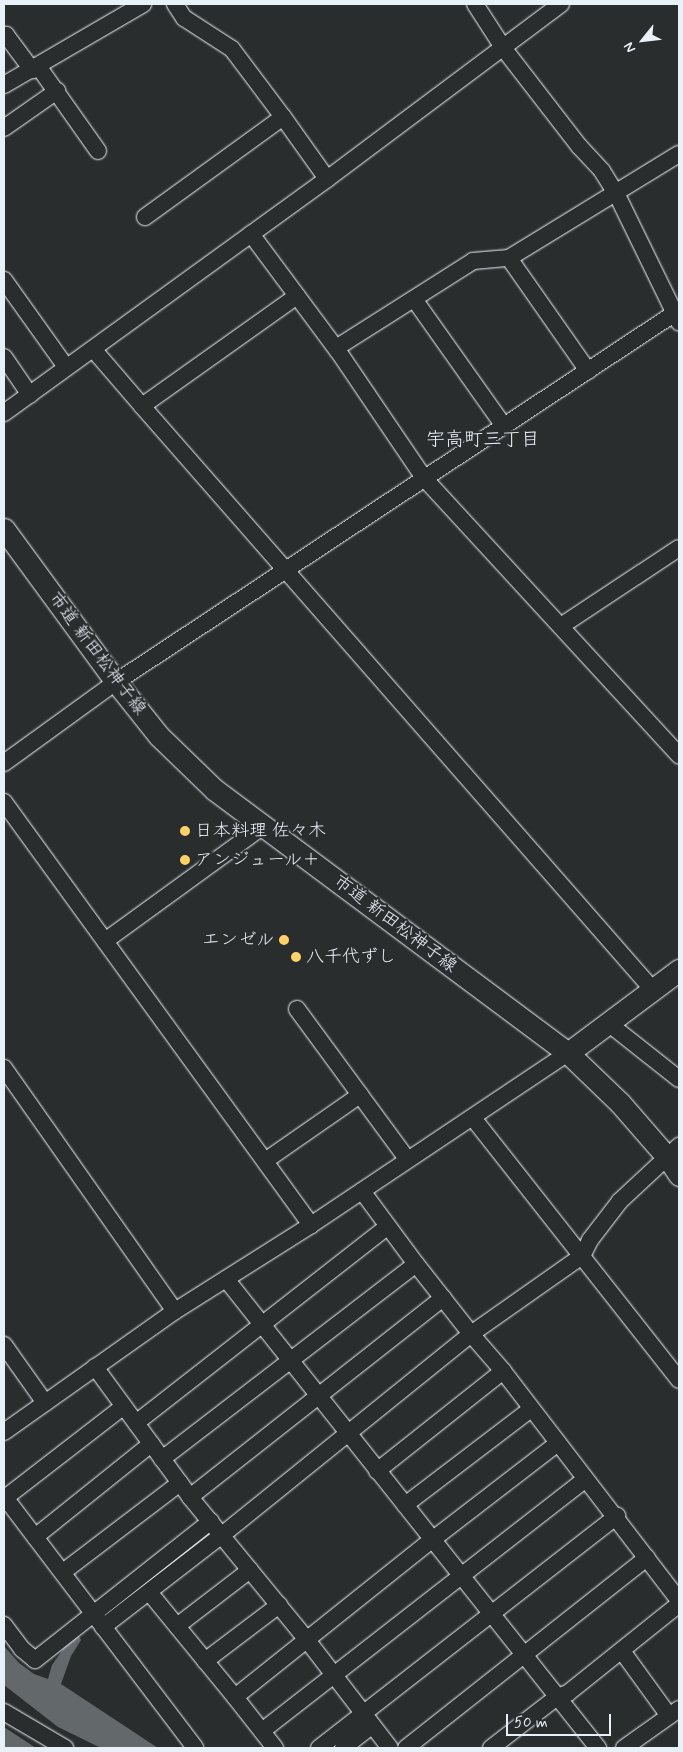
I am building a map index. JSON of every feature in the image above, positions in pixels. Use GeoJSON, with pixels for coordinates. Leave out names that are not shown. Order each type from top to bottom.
{"type":"FeatureCollection","features":[{"type":"Feature","properties":{"kind":"street"},"geometry":{"type":"LineString","coordinates":[[4,86],[143,4]]}},
{"type":"Feature","properties":{"kind":"street"},"geometry":{"type":"LineString","coordinates":[[175,4],[184,18],[232,50],[284,117],[327,179]]}},
{"type":"Feature","properties":{"kind":"street"},"geometry":{"type":"LineString","coordinates":[[4,763],[116,682],[424,478],[588,371],[677,318],[616,193],[602,171],[579,146],[504,49],[475,4]]}},
{"type":"Feature","properties":{"kind":"street"},"geometry":{"type":"LineString","coordinates":[[4,413],[327,179],[504,49],[561,4]]}},
{"type":"Feature","properties":{"kind":"street"},"geometry":{"type":"LineString","coordinates":[[4,37],[6,35],[57,91],[98,151]]}},
{"type":"Feature","properties":{"kind":"street"},"geometry":{"type":"LineString","coordinates":[[4,128],[57,91]]}},
{"type":"Feature","properties":{"kind":"street"},"geometry":{"type":"LineString","coordinates":[[146,217],[284,117]]}},
{"type":"Feature","properties":{"kind":"street"},"geometry":{"type":"LineString","coordinates":[[336,348],[473,261],[509,258],[679,154]]}},
{"type":"Feature","properties":{"kind":"street"},"geometry":{"type":"LineString","coordinates":[[251,234],[336,348],[424,478],[679,755]]}},
{"type":"Feature","properties":{"kind":"street"},"geometry":{"type":"LineString","coordinates":[[509,258],[588,371]]}},
{"type":"Feature","properties":{"kind":"street"},"geometry":{"type":"LineString","coordinates":[[4,280],[66,367]]}},
{"type":"Feature","properties":{"kind":"street"},"geometry":{"type":"LineString","coordinates":[[142,406],[298,296]]}},
{"type":"Feature","properties":{"kind":"street"},"geometry":{"type":"LineString","coordinates":[[414,299],[504,426]]}},
{"type":"Feature","properties":{"kind":"street"},"geometry":{"type":"LineString","coordinates":[[93,349],[653,990]]}},
{"type":"Feature","properties":{"kind":"street"},"geometry":{"type":"LineString","coordinates":[[4,357],[30,395]]}},
{"type":"Feature","properties":{"kind":"street","name":"市道 新田松神子線"},"geometry":{"type":"LineString","coordinates":[[4,529],[116,682],[159,736],[215,790],[568,1053],[673,1152],[679,1175]]}},
{"type":"Feature","properties":{"kind":"street"},"geometry":{"type":"LineString","coordinates":[[562,626],[679,548]]}},
{"type":"Feature","properties":{"kind":"street"},"geometry":{"type":"LineString","coordinates":[[5,806],[311,1225]]}},
{"type":"Feature","properties":{"kind":"street"},"geometry":{"type":"LineString","coordinates":[[105,941],[264,826]]}},
{"type":"Feature","properties":{"kind":"street"},"geometry":{"type":"LineString","coordinates":[[4,1432],[175,1311],[311,1225],[568,1053],[679,970]]}},
{"type":"Feature","properties":{"kind":"street"},"geometry":{"type":"LineString","coordinates":[[298,1009],[407,1159]]}},
{"type":"Feature","properties":{"kind":"street"},"geometry":{"type":"LineString","coordinates":[[608,1023],[679,1079]]}},
{"type":"Feature","properties":{"kind":"street"},"geometry":{"type":"LineString","coordinates":[[4,1068],[175,1311]]}},
{"type":"Feature","properties":{"kind":"street"},"geometry":{"type":"LineString","coordinates":[[265,1161],[360,1094]]}},
{"type":"Feature","properties":{"kind":"street"},"geometry":{"type":"LineString","coordinates":[[473,1118],[679,1380]]}},
{"type":"Feature","properties":{"kind":"street"},"geometry":{"type":"LineString","coordinates":[[103,1627],[222,1535],[471,1334],[582,1256],[590,1240],[620,1201],[673,1152]]}},
{"type":"Feature","properties":{"kind":"street"},"geometry":{"type":"LineString","coordinates":[[362,1191],[416,1264],[617,1516],[679,1600]]}},
{"type":"Feature","properties":{"kind":"street"},"geometry":{"type":"LineString","coordinates":[[136,1423],[387,1226]]}},
{"type":"Feature","properties":{"kind":"street"},"geometry":{"type":"LineString","coordinates":[[162,1459],[416,1264]]}},
{"type":"Feature","properties":{"kind":"street"},"geometry":{"type":"LineString","coordinates":[[226,1279],[598,1748]]}},
{"type":"Feature","properties":{"kind":"street"},"geometry":{"type":"LineString","coordinates":[[190,1497],[443,1298]]}},
{"type":"Feature","properties":{"kind":"street"},"geometry":{"type":"LineString","coordinates":[[4,1345],[45,1403]]}},
{"type":"Feature","properties":{"kind":"street"},"geometry":{"type":"LineString","coordinates":[[95,1367],[190,1497],[307,1640],[390,1748]]}},
{"type":"Feature","properties":{"kind":"street"},"geometry":{"type":"LineString","coordinates":[[377,1471],[503,1371]]}},
{"type":"Feature","properties":{"kind":"street"},"geometry":{"type":"LineString","coordinates":[[124,1406],[4,1497],[63,1572],[195,1748]]}},
{"type":"Feature","properties":{"kind":"street"},"geometry":{"type":"LineString","coordinates":[[404,1505],[531,1409]]}},
{"type":"Feature","properties":{"kind":"street"},"geometry":{"type":"LineString","coordinates":[[235,1697],[432,1540],[558,1443]]}},
{"type":"Feature","properties":{"kind":"street"},"geometry":{"type":"LineString","coordinates":[[35,1537],[151,1444]]}},
{"type":"Feature","properties":{"kind":"street"},"geometry":{"type":"LineString","coordinates":[[262,1731],[460,1575],[586,1479]]}},
{"type":"Feature","properties":{"kind":"street"},"geometry":{"type":"LineString","coordinates":[[63,1572],[180,1483]]}},
{"type":"Feature","properties":{"kind":"street"},"geometry":{"type":"LineString","coordinates":[[343,1748],[367,1720],[491,1614],[617,1516]]}},
{"type":"Feature","properties":{"kind":"street"},"geometry":{"type":"LineString","coordinates":[[4,1625],[22,1649],[35,1660],[211,1521]]}},
{"type":"Feature","properties":{"kind":"street"},"geometry":{"type":"LineString","coordinates":[[406,1748],[647,1558]]}},
{"type":"Feature","properties":{"kind":"street"},"geometry":{"type":"LineString","coordinates":[[177,1626],[250,1570]]}},
{"type":"Feature","properties":{"kind":"street"},"geometry":{"type":"LineString","coordinates":[[149,1592],[275,1748]]}},
{"type":"Feature","properties":{"kind":"street"},"geometry":{"type":"LineString","coordinates":[[491,1748],[557,1697],[568,1693],[679,1604]]}},
{"type":"Feature","properties":{"kind":"street"},"geometry":{"type":"LineString","coordinates":[[205,1661],[279,1605]]}},
{"type":"Feature","properties":{"kind":"street"},"geometry":{"type":"LineString","coordinates":[[622,1651],[674,1712],[624,1748]]}},
{"type":"Feature","properties":{"kind":"street"},"geometry":{"type":"LineString","coordinates":[[4,1712],[65,1748]]}},
{"type":"Feature","properties":{"kind":"street"},"geometry":{"type":"LineString","coordinates":[[319,1748],[367,1720]]}},
{"type":"Feature","properties":{"kind":"shaded area"},"geometry":{"type":"Polygon","coordinates":[[[78,1634],[81,1640],[71,1656],[61,1684],[158,1748],[101,1748],[58,1727],[4,1685],[4,1646],[19,1663],[34,1674],[48,1679],[52,1665],[68,1642],[78,1634]]]}},
{"type":"Feature","properties":{"kind":"shaded area"},"geometry":{"type":"Polygon","coordinates":[[[4,1727],[36,1748],[4,1748],[4,1727]]]}},
{"type":"Feature","properties":{"kind":"place","name":"日本料理 佐々木"},"geometry":{"type":"Point","coordinates":[185,831]}},
{"type":"Feature","properties":{"kind":"place","name":"アンジュール＋"},"geometry":{"type":"Point","coordinates":[185,860]}},
{"type":"Feature","properties":{"kind":"place","name":"エンゼル"},"geometry":{"type":"Point","coordinates":[284,940]}},
{"type":"Feature","properties":{"kind":"place","name":"八千代ずし"},"geometry":{"type":"Point","coordinates":[296,957]}},
{"type":"Feature","properties":{"kind":"district","name":"宇高町三丁目"},"geometry":{"type":"Point","coordinates":[483,440]}}]}
